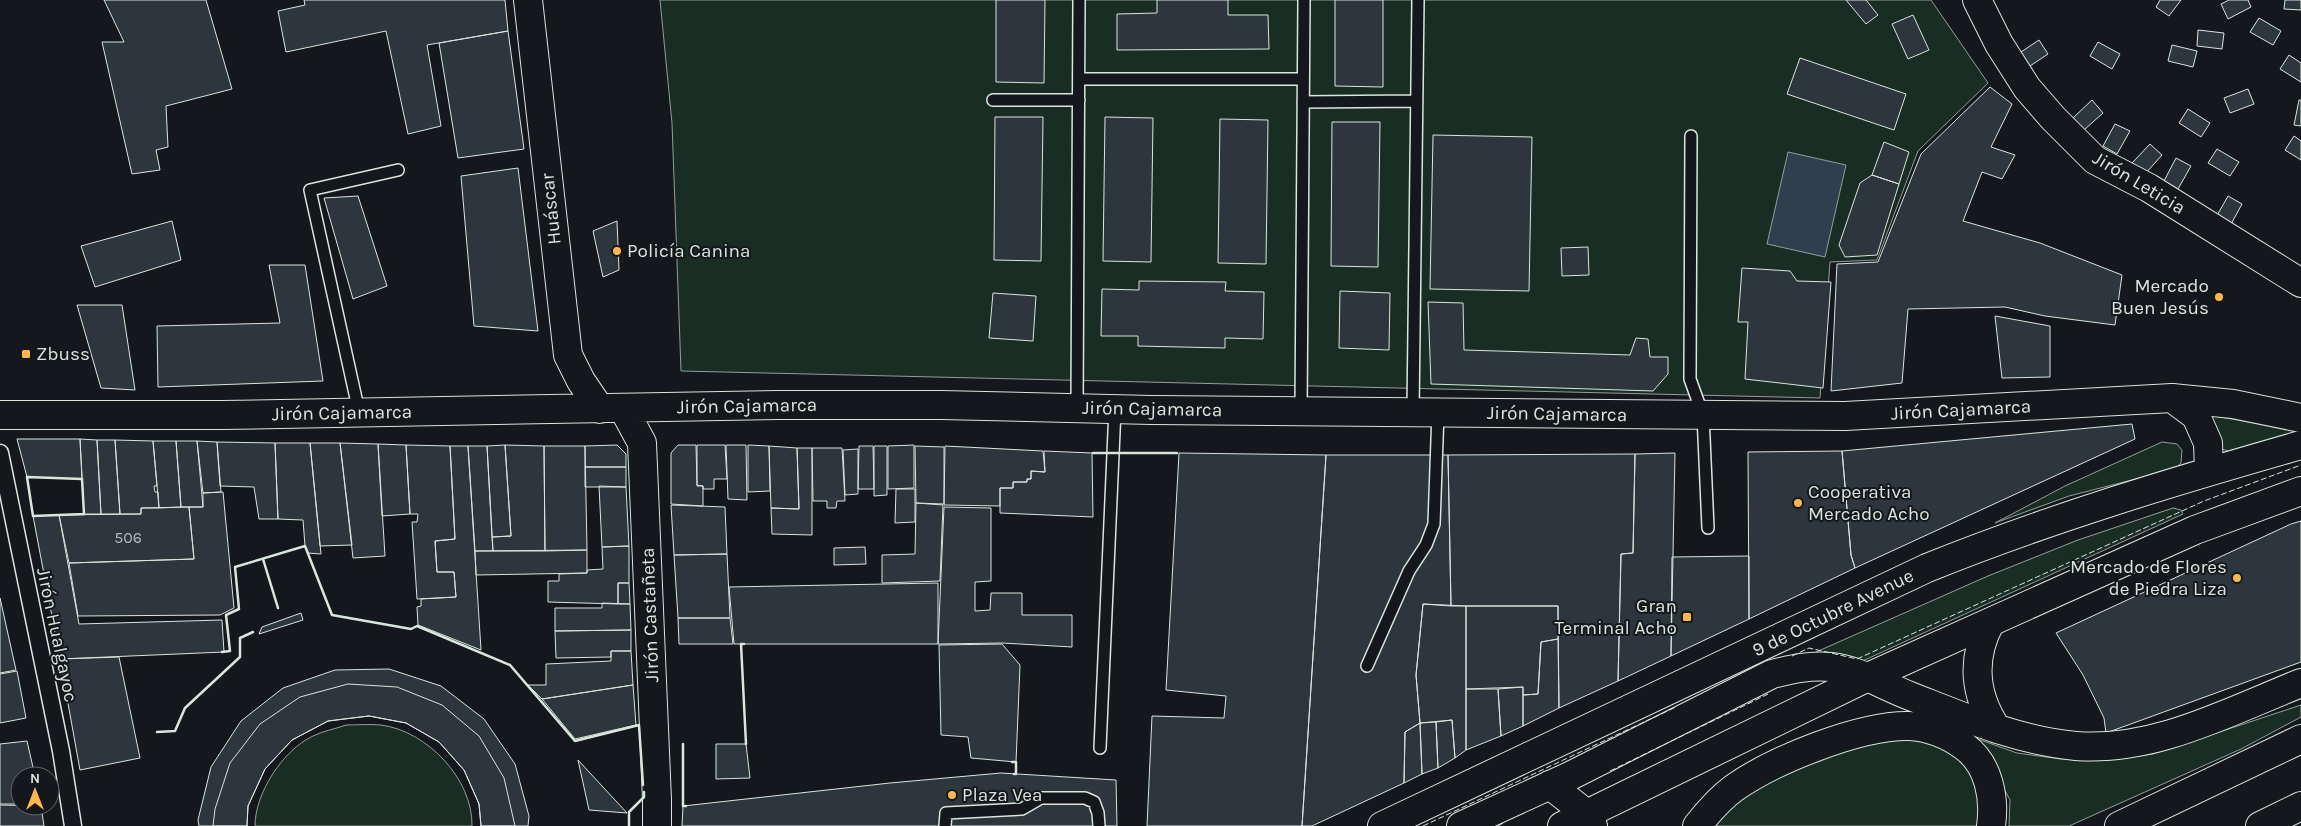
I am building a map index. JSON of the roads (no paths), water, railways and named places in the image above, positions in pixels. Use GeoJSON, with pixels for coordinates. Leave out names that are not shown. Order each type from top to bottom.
{"type":"FeatureCollection","features":[{"type":"Feature","properties":{"kind":"main road","name":"Huáscar"},"geometry":{"type":"LineString","coordinates":[[528,0],[568,355],[581,382],[612,409]]}},
{"type":"Feature","properties":{"kind":"main road","name":"Jirón Leticia"},"geometry":{"type":"LineString","coordinates":[[1977,0],[1999,44],[2027,88],[2053,118],[2095,160],[2149,188],[2301,283]]}},
{"type":"Feature","properties":{"kind":"main road","name":"Jirón Cajamarca"},"geometry":{"type":"LineString","coordinates":[[0,414],[359,412],[780,405],[941,405],[1115,409],[1845,416],[2172,398],[2233,404],[2301,418]]}},
{"type":"Feature","properties":{"kind":"main road"},"geometry":{"type":"LineString","coordinates":[[2172,398],[2196,416],[2208,443],[2209,471]]}},
{"type":"Feature","properties":{"kind":"main road","name":"Jirón Castañeta"},"geometry":{"type":"LineString","coordinates":[[612,409],[642,444],[657,826]]}},
{"type":"Feature","properties":{"kind":"main road","name":"9 de Octubre Avenue"},"geometry":{"type":"LineString","coordinates":[[1382,826],[1927,568],[1980,547],[2209,471],[2301,445]]}},
{"type":"Feature","properties":{"kind":"main road"},"geometry":{"type":"LineString","coordinates":[[1562,826],[1590,821],[1868,677],[2195,530],[2301,491]]}},
{"type":"Feature","properties":{"kind":"main road"},"geometry":{"type":"LineString","coordinates":[[1990,623],[1977,658],[1977,683],[1984,707],[1996,729]]}},
{"type":"Feature","properties":{"kind":"main road"},"geometry":{"type":"LineString","coordinates":[[1746,687],[1768,644]]}},
{"type":"Feature","properties":{"kind":"main road"},"geometry":{"type":"LineString","coordinates":[[1461,826],[1550,785],[1772,674],[1803,666],[1833,668],[1868,677],[1910,696],[1996,729],[2037,740],[2078,746],[2126,745],[2166,736],[2301,682]]}},
{"type":"Feature","properties":{"kind":"main road"},"geometry":{"type":"LineString","coordinates":[[1697,826],[1712,807],[1734,788],[1765,770],[1810,750],[1859,734],[1884,727],[1910,726],[1934,730],[1955,740],[1972,752],[1984,770],[1991,790],[1993,812],[1991,826]]}},
{"type":"Feature","properties":{"kind":"main road"},"geometry":{"type":"LineString","coordinates":[[2119,826],[2301,739]]}},
{"type":"Feature","properties":{"kind":"main road"},"geometry":{"type":"LineString","coordinates":[[1550,785],[1590,821]]}},
{"type":"Feature","properties":{"kind":"main road"},"geometry":{"type":"LineString","coordinates":[[1550,785],[1556,826]]}},
{"type":"Feature","properties":{"kind":"main road"},"geometry":{"type":"LineString","coordinates":[[2260,826],[2301,806]]}},
{"type":"Feature","properties":{"kind":"street","name":"Jirón Hualgayoc"},"geometry":{"type":"LineString","coordinates":[[0,453],[61,751],[73,826]]}},
{"type":"Feature","properties":{"kind":"lane"},"geometry":{"type":"LineString","coordinates":[[1077,408],[1079,0]]}},
{"type":"Feature","properties":{"kind":"lane"},"geometry":{"type":"LineString","coordinates":[[1301,411],[1304,0]]}},
{"type":"Feature","properties":{"kind":"lane"},"geometry":{"type":"LineString","coordinates":[[1367,666],[1408,571],[1426,545],[1434,524],[1425,412],[1417,101],[1418,0]]}},
{"type":"Feature","properties":{"kind":"lane"},"geometry":{"type":"LineString","coordinates":[[1078,79],[1303,79]]}},
{"type":"Feature","properties":{"kind":"lane"},"geometry":{"type":"LineString","coordinates":[[993,100],[1078,100]]}},
{"type":"Feature","properties":{"kind":"lane"},"geometry":{"type":"LineString","coordinates":[[1303,102],[1417,101]]}},
{"type":"Feature","properties":{"kind":"lane"},"geometry":{"type":"LineString","coordinates":[[1691,136],[1690,379],[1703,415],[1708,528]]}},
{"type":"Feature","properties":{"kind":"lane"},"geometry":{"type":"LineString","coordinates":[[359,412],[310,190],[398,170]]}},
{"type":"Feature","properties":{"kind":"lane"},"geometry":{"type":"LineString","coordinates":[[1100,748],[1115,409]]}},
{"type":"Feature","properties":{"kind":"lane"},"geometry":{"type":"LineString","coordinates":[[945,826],[946,813],[1022,809],[1041,798],[1061,796],[1085,798],[1094,802],[1098,813],[1099,826]]}},
{"type":"Feature","properties":{"kind":"water"},"geometry":{"type":"Polygon","coordinates":[[[1788,152],[1846,165],[1825,257],[1767,244],[1788,152]]]}},
{"type":"Feature","properties":{"kind":"place","name":"Policía Canina"},"geometry":{"type":"Point","coordinates":[617,251]}},
{"type":"Feature","properties":{"kind":"place","name":"Mercado Buen Jesús"},"geometry":{"type":"Point","coordinates":[2219,297]}},
{"type":"Feature","properties":{"kind":"place","name":"Zbuss"},"geometry":{"type":"Point","coordinates":[26,354]}},
{"type":"Feature","properties":{"kind":"place","name":"Cooperativa Mercado Acho"},"geometry":{"type":"Point","coordinates":[1798,503]}},
{"type":"Feature","properties":{"kind":"place","name":"Mercado de Flores de Piedra Liza"},"geometry":{"type":"Point","coordinates":[2237,578]}},
{"type":"Feature","properties":{"kind":"place","name":"Gran Terminal Acho"},"geometry":{"type":"Point","coordinates":[1687,617]}},
{"type":"Feature","properties":{"kind":"place","name":"Plaza Vea"},"geometry":{"type":"Point","coordinates":[952,795]}}]}
